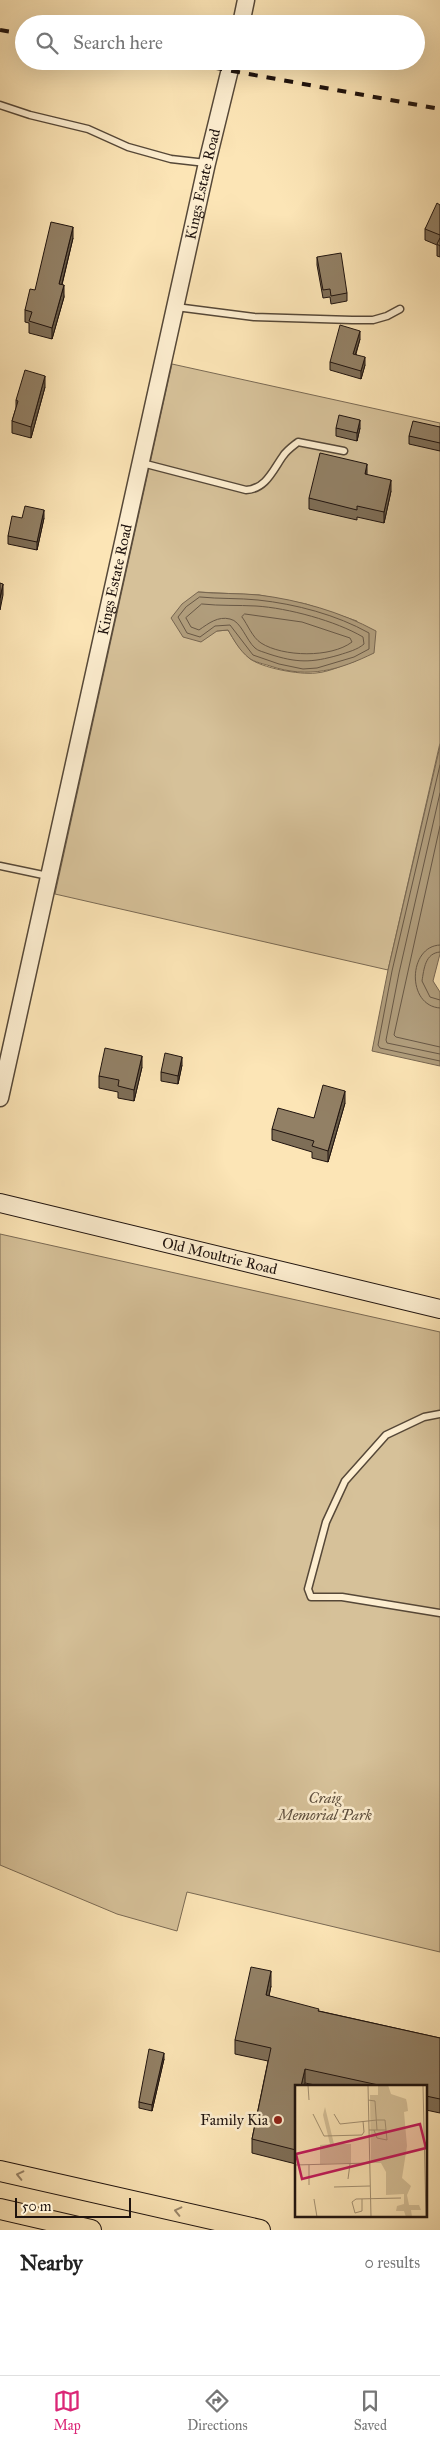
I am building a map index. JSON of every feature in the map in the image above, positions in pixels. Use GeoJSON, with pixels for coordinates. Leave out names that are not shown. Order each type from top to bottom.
{"type":"FeatureCollection","features":[{"type":"Feature","properties":{"kind":"main road","name":"Old Moultrie Road"},"geometry":{"type":"LineString","coordinates":[[0,1203],[440,1308]]}},
{"type":"Feature","properties":{"kind":"main road"},"geometry":{"type":"LineString","coordinates":[[0,2171],[260,2230]]}},
{"type":"Feature","properties":{"kind":"main road"},"geometry":{"type":"LineString","coordinates":[[0,2209],[91,2230]]}},
{"type":"Feature","properties":{"kind":"street"},"geometry":{"type":"LineString","coordinates":[[243,15],[246,0]]}},
{"type":"Feature","properties":{"kind":"street","name":"Kings Estate Road"},"geometry":{"type":"LineString","coordinates":[[0,1098],[207,163],[230,70]]}},
{"type":"Feature","properties":{"kind":"lane"},"geometry":{"type":"LineString","coordinates":[[0,105],[30,116],[88,129],[128,147],[171,159],[207,163]]}},
{"type":"Feature","properties":{"kind":"lane"},"geometry":{"type":"LineString","coordinates":[[176,306],[254,317],[333,320],[372,320],[387,316],[400,309]]}},
{"type":"Feature","properties":{"kind":"lane"},"geometry":{"type":"LineString","coordinates":[[141,463],[246,490],[256,490],[268,478],[284,454],[298,442],[344,451]]}},
{"type":"Feature","properties":{"kind":"lane"},"geometry":{"type":"LineString","coordinates":[[0,866],[49,876]]}},
{"type":"Feature","properties":{"kind":"lane"},"geometry":{"type":"LineString","coordinates":[[440,1414],[424,1417],[386,1435],[345,1481],[326,1522],[308,1589],[311,1597],[342,1597],[440,1613]]}},
{"type":"Feature","properties":{"kind":"green space"},"geometry":{"type":"Polygon","coordinates":[[[172,364],[440,423],[440,743],[388,970],[55,894],[172,364]],[[198,592],[217,631],[228,630],[243,652],[255,662],[281,670],[316,673],[356,661],[357,621],[306,604],[259,595],[198,592]]]}},
{"type":"Feature","properties":{"kind":"green space","name":"Craig Memorial Park"},"geometry":{"type":"Polygon","coordinates":[[[0,1234],[440,1332],[440,1952],[187,1892],[177,1931],[117,1914],[0,1865],[0,1234]]]}},
{"type":"Feature","properties":{"kind":"water"},"geometry":{"type":"Polygon","coordinates":[[[198,592],[274,597],[349,618],[376,631],[374,653],[336,668],[323,671],[298,672],[284,670],[251,659],[245,655],[228,630],[217,631],[201,642],[183,637],[171,618],[182,604],[198,592]]]}},
{"type":"Feature","properties":{"kind":"water"},"geometry":{"type":"Polygon","coordinates":[[[440,746],[440,954],[433,981],[440,992],[440,1066],[372,1051],[388,970],[440,746]]]}},
{"type":"Feature","properties":{"kind":"building"},"geometry":{"type":"Polygon","coordinates":[[[437,203],[440,205],[440,235],[425,229],[437,203]]]}},
{"type":"Feature","properties":{"kind":"building"},"geometry":{"type":"Polygon","coordinates":[[[51,222],[73,227],[59,284],[64,285],[52,328],[29,321],[32,312],[25,310],[30,289],[35,290],[51,222]]]}},
{"type":"Feature","properties":{"kind":"building"},"geometry":{"type":"Polygon","coordinates":[[[341,253],[347,293],[331,296],[330,289],[323,290],[317,257],[341,253]]]}},
{"type":"Feature","properties":{"kind":"building"},"geometry":{"type":"Polygon","coordinates":[[[340,325],[360,331],[353,354],[365,357],[361,371],[330,362],[340,325]]]}},
{"type":"Feature","properties":{"kind":"building"},"geometry":{"type":"Polygon","coordinates":[[[25,370],[45,376],[31,427],[12,421],[25,370]]]}},
{"type":"Feature","properties":{"kind":"building"},"geometry":{"type":"Polygon","coordinates":[[[339,415],[360,420],[357,433],[336,428],[339,415]]]}},
{"type":"Feature","properties":{"kind":"building"},"geometry":{"type":"Polygon","coordinates":[[[413,421],[440,427],[440,443],[409,436],[413,421]]]}},
{"type":"Feature","properties":{"kind":"building"},"geometry":{"type":"Polygon","coordinates":[[[320,453],[367,464],[365,474],[391,480],[384,512],[357,506],[357,510],[309,498],[320,453]]]}},
{"type":"Feature","properties":{"kind":"building"},"geometry":{"type":"Polygon","coordinates":[[[25,506],[44,510],[37,542],[8,536],[12,516],[22,518],[25,506]]]}},
{"type":"Feature","properties":{"kind":"building"},"geometry":{"type":"Polygon","coordinates":[[[0,583],[3,584],[0,598],[0,583]]]}},
{"type":"Feature","properties":{"kind":"building"},"geometry":{"type":"Polygon","coordinates":[[[105,1048],[142,1056],[134,1090],[118,1086],[119,1080],[99,1076],[105,1048]]]}},
{"type":"Feature","properties":{"kind":"building"},"geometry":{"type":"Polygon","coordinates":[[[165,1053],[182,1057],[178,1076],[161,1072],[165,1053]]]}},
{"type":"Feature","properties":{"kind":"building"},"geometry":{"type":"Polygon","coordinates":[[[323,1085],[345,1091],[328,1151],[312,1146],[314,1141],[272,1129],[278,1108],[314,1118],[323,1085]]]}},
{"type":"Feature","properties":{"kind":"building"},"geometry":{"type":"Polygon","coordinates":[[[251,1967],[271,1971],[266,1995],[319,2009],[318,2011],[440,2038],[440,2099],[428,2096],[428,2085],[378,2085],[305,2069],[301,2085],[295,2085],[295,2150],[252,2139],[271,2048],[235,2040],[251,1967]]]}},
{"type":"Feature","properties":{"kind":"building"},"geometry":{"type":"Polygon","coordinates":[[[149,2049],[164,2053],[152,2105],[139,2102],[149,2049]]]}},
{"type":"Feature","properties":{"kind":"railway"},"geometry":{"type":"LineString","coordinates":[[0,30],[15,32]]}},
{"type":"Feature","properties":{"kind":"railway"},"geometry":{"type":"LineString","coordinates":[[227,70],[440,109]]}},
{"type":"Feature","properties":{"kind":"place","name":"Family Kia"},"geometry":{"type":"Point","coordinates":[278,2120]}}]}
